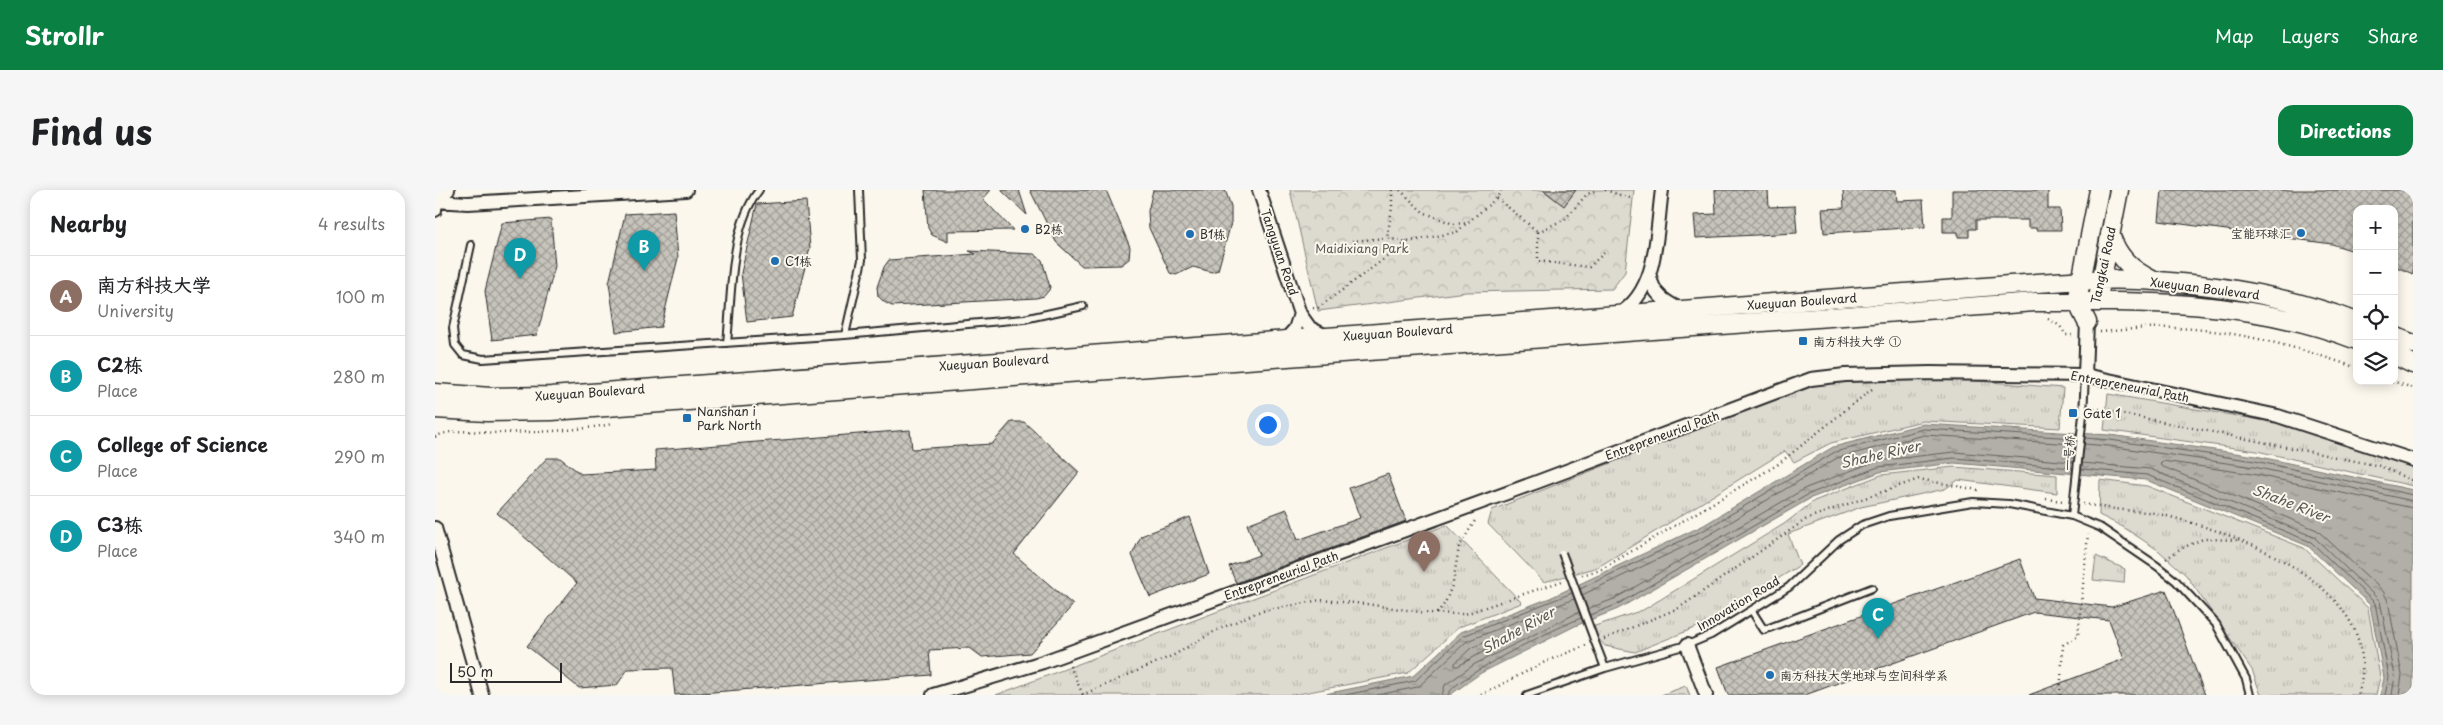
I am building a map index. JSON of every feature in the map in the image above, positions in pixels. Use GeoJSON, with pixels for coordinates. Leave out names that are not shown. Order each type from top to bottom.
{"type":"FeatureCollection","features":[{"type":"Feature","properties":{"kind":"main road","name":"Tangkai Road"},"geometry":{"type":"LineString","coordinates":[[2087,322],[2077,302],[2099,190]]}},
{"type":"Feature","properties":{"kind":"main road","name":"Tangkai Road"},"geometry":{"type":"LineString","coordinates":[[2087,322],[2097,302],[2119,190]]}},
{"type":"Feature","properties":{"kind":"main road"},"geometry":{"type":"LineString","coordinates":[[2110,234],[2116,252],[2127,264],[2155,281]]}},
{"type":"Feature","properties":{"kind":"main road","name":"Xueyuan Boulevard"},"geometry":{"type":"LineString","coordinates":[[435,393],[491,397],[551,396],[1682,310],[2101,281],[2155,281],[2266,296],[2353,321]]}},
{"type":"Feature","properties":{"kind":"main road","name":"Xueyuan Boulevard"},"geometry":{"type":"LineString","coordinates":[[435,409],[487,412],[552,411],[1994,305],[2160,302],[2219,307],[2286,319],[2353,339]]}},
{"type":"Feature","properties":{"kind":"main road"},"geometry":{"type":"LineString","coordinates":[[2398,338],[2413,344]]}},
{"type":"Feature","properties":{"kind":"main road"},"geometry":{"type":"LineString","coordinates":[[2398,357],[2413,364]]}},
{"type":"Feature","properties":{"kind":"street"},"geometry":{"type":"LineString","coordinates":[[435,204],[448,190]]}},
{"type":"Feature","properties":{"kind":"street"},"geometry":{"type":"LineString","coordinates":[[435,204],[686,190]]}},
{"type":"Feature","properties":{"kind":"street","name":"Tangyuan Road"},"geometry":{"type":"LineString","coordinates":[[1259,190],[1300,314],[1310,328],[1328,337]]}},
{"type":"Feature","properties":{"kind":"street"},"geometry":{"type":"LineString","coordinates":[[1617,315],[1638,300],[1649,276],[1662,190]]}},
{"type":"Feature","properties":{"kind":"street"},"geometry":{"type":"LineString","coordinates":[[1649,276],[1652,286],[1659,296],[1682,310]]}},
{"type":"Feature","properties":{"kind":"street"},"geometry":{"type":"LineString","coordinates":[[1285,340],[1295,329],[1300,314]]}},
{"type":"Feature","properties":{"kind":"street"},"geometry":{"type":"LineString","coordinates":[[2085,375],[2087,322]]}},
{"type":"Feature","properties":{"kind":"street","name":"Entrepreneurial Path"},"geometry":{"type":"LineString","coordinates":[[933,695],[965,687],[1065,653],[1487,500],[1811,378],[1889,374],[2059,373],[2085,375],[2278,416],[2413,460]]}},
{"type":"Feature","properties":{"kind":"street"},"geometry":{"type":"LineString","coordinates":[[435,528],[482,695]]}},
{"type":"Feature","properties":{"kind":"street"},"geometry":{"type":"LineString","coordinates":[[1687,645],[1706,695]]}},
{"type":"Feature","properties":{"kind":"lane"},"geometry":{"type":"LineString","coordinates":[[727,343],[737,240],[742,220],[759,190]]}},
{"type":"Feature","properties":{"kind":"lane"},"geometry":{"type":"LineString","coordinates":[[845,335],[862,260],[859,190]]}},
{"type":"Feature","properties":{"kind":"lane"},"geometry":{"type":"LineString","coordinates":[[471,245],[453,328],[455,345],[463,355],[483,359],[845,335],[1024,319],[1083,306]]}},
{"type":"Feature","properties":{"kind":"lane","name":"一号桥"},"geometry":{"type":"LineString","coordinates":[[2072,516],[2075,503],[2084,406],[2085,375]]}},
{"type":"Feature","properties":{"kind":"lane","name":"Innovation Road"},"geometry":{"type":"LineString","coordinates":[[1527,695],[1605,668],[1687,645],[1711,635],[1789,587],[1839,540],[1862,526],[1889,516],[1973,502],[2009,504],[2072,516],[2089,522],[2157,566],[2176,581],[2216,624],[2246,678],[2250,695]]}},
{"type":"Feature","properties":{"kind":"lane"},"geometry":{"type":"LineString","coordinates":[[1562,553],[1605,668]]}},
{"type":"Feature","properties":{"kind":"lane"},"geometry":{"type":"LineString","coordinates":[[1752,611],[1764,630],[1872,588]]}},
{"type":"Feature","properties":{"kind":"path"},"geometry":{"type":"LineString","coordinates":[[1387,238],[1393,208],[1392,190]]}},
{"type":"Feature","properties":{"kind":"path"},"geometry":{"type":"LineString","coordinates":[[1400,190],[1423,212],[1453,224],[1467,223]]}},
{"type":"Feature","properties":{"kind":"path"},"geometry":{"type":"LineString","coordinates":[[1352,241],[1387,238],[1407,242],[1457,232],[1497,198],[1501,190]]}},
{"type":"Feature","properties":{"kind":"path"},"geometry":{"type":"LineString","coordinates":[[1538,232],[1565,219],[1587,194],[1598,190]]}},
{"type":"Feature","properties":{"kind":"path"},"geometry":{"type":"LineString","coordinates":[[1605,190],[1633,199]]}},
{"type":"Feature","properties":{"kind":"path"},"geometry":{"type":"LineString","coordinates":[[1497,198],[1538,232]]}},
{"type":"Feature","properties":{"kind":"path"},"geometry":{"type":"LineString","coordinates":[[1538,232],[1538,261],[1589,267],[1603,252]]}},
{"type":"Feature","properties":{"kind":"path"},"geometry":{"type":"LineString","coordinates":[[1318,308],[1407,242]]}},
{"type":"Feature","properties":{"kind":"path"},"geometry":{"type":"LineString","coordinates":[[2110,332],[2145,328],[2215,332],[2275,341],[2353,367]]}},
{"type":"Feature","properties":{"kind":"path"},"geometry":{"type":"LineString","coordinates":[[1573,578],[1600,570],[1777,465],[1857,403],[1889,374]]}},
{"type":"Feature","properties":{"kind":"path"},"geometry":{"type":"LineString","coordinates":[[2398,383],[2413,388]]}},
{"type":"Feature","properties":{"kind":"path"},"geometry":{"type":"LineString","coordinates":[[2084,406],[2380,466],[2413,481]]}},
{"type":"Feature","properties":{"kind":"path"},"geometry":{"type":"LineString","coordinates":[[1481,695],[1547,661],[1679,608],[1808,518],[1919,479],[1985,491]]}},
{"type":"Feature","properties":{"kind":"path"},"geometry":{"type":"LineString","coordinates":[[2039,498],[2157,513],[2244,540],[2307,577],[2345,612],[2353,624],[2363,655],[2362,681],[2359,695]]}},
{"type":"Feature","properties":{"kind":"path"},"geometry":{"type":"LineString","coordinates":[[1437,613],[1445,603],[1453,583],[1459,548],[1487,500]]}},
{"type":"Feature","properties":{"kind":"path"},"geometry":{"type":"LineString","coordinates":[[2060,695],[2063,645],[2079,636],[2089,522]]}},
{"type":"Feature","properties":{"kind":"path"},"geometry":{"type":"LineString","coordinates":[[2157,566],[2180,549],[2203,539],[2244,540]]}},
{"type":"Feature","properties":{"kind":"path"},"geometry":{"type":"LineString","coordinates":[[1065,653],[1083,695],[1175,655],[1217,630],[1258,612],[1320,600],[1437,613],[1465,614],[1564,580]]}},
{"type":"Feature","properties":{"kind":"green space","name":"Maidixiang Park"},"geometry":{"type":"Polygon","coordinates":[[[1290,190],[1634,190],[1625,272],[1612,289],[1466,292],[1318,311],[1290,190]]]}},
{"type":"Feature","properties":{"kind":"green space"},"geometry":{"type":"Polygon","coordinates":[[[1929,377],[2063,388],[2060,428],[1923,421],[1831,443],[1794,462],[1785,451],[1598,567],[1544,582],[1488,524],[1492,510],[1811,384],[1929,377]]]}},
{"type":"Feature","properties":{"kind":"green space"},"geometry":{"type":"Polygon","coordinates":[[[2108,394],[2278,423],[2361,447],[2413,466],[2413,486],[2257,451],[2104,430],[2108,394]]]}},
{"type":"Feature","properties":{"kind":"green space"},"geometry":{"type":"Polygon","coordinates":[[[1954,467],[2057,475],[2057,493],[1958,480],[1945,489],[1861,507],[1788,534],[1800,565],[1707,623],[1635,652],[1605,646],[1589,628],[1643,610],[1784,524],[1814,501],[1881,475],[1954,467]]]}},
{"type":"Feature","properties":{"kind":"green space"},"geometry":{"type":"Polygon","coordinates":[[[2100,480],[2147,486],[2304,548],[2368,608],[2380,677],[2376,695],[2261,695],[2252,670],[2186,575],[2158,550],[2123,527],[2099,515],[2100,480]]]}},
{"type":"Feature","properties":{"kind":"green space"},"geometry":{"type":"Polygon","coordinates":[[[1447,525],[1522,603],[1459,627],[1408,673],[1293,695],[996,695],[1447,525]]]}},
{"type":"Feature","properties":{"kind":"green space"},"geometry":{"type":"Polygon","coordinates":[[[2096,556],[2125,569],[2124,583],[2093,580],[2096,556]]]}},
{"type":"Feature","properties":{"kind":"green space"},"geometry":{"type":"Polygon","coordinates":[[[1686,686],[1690,695],[1661,695],[1686,686]]]}},
{"type":"Feature","properties":{"kind":"water","name":"Shahe River"},"geometry":{"type":"Polygon","coordinates":[[[1923,424],[2110,435],[2256,456],[2413,490],[2413,695],[2380,695],[2384,678],[2370,605],[2308,546],[2146,480],[1954,463],[1880,472],[1811,498],[1618,609],[1575,626],[1481,673],[1450,695],[1320,695],[1413,676],[1461,632],[1550,598],[1704,525],[1833,447],[1923,424]]]}},
{"type":"Feature","properties":{"kind":"building"},"geometry":{"type":"Polygon","coordinates":[[[925,190],[991,190],[983,199],[1013,230],[948,231],[948,242],[932,235],[928,228],[925,190]]]}},
{"type":"Feature","properties":{"kind":"building"},"geometry":{"type":"Polygon","coordinates":[[[1001,190],[1019,190],[1027,215],[1001,190]]]}},
{"type":"Feature","properties":{"kind":"building"},"geometry":{"type":"Polygon","coordinates":[[[1030,190],[1106,190],[1130,247],[1129,259],[1121,265],[1082,266],[1056,242],[1030,190]]]}},
{"type":"Feature","properties":{"kind":"building","name":"B1栋"},"geometry":{"type":"Polygon","coordinates":[[[1153,190],[1225,190],[1231,206],[1231,223],[1218,270],[1212,272],[1193,267],[1176,275],[1170,273],[1149,228],[1148,211],[1153,190]]]}},
{"type":"Feature","properties":{"kind":"building"},"geometry":{"type":"Polygon","coordinates":[[[1543,190],[1576,190],[1564,206],[1543,190]]]}},
{"type":"Feature","properties":{"kind":"building"},"geometry":{"type":"Polygon","coordinates":[[[1715,190],[1768,190],[1769,207],[1795,206],[1797,233],[1696,238],[1694,215],[1716,214],[1715,190]]]}},
{"type":"Feature","properties":{"kind":"building"},"geometry":{"type":"Polygon","coordinates":[[[1843,190],[1896,190],[1897,201],[1923,200],[1925,227],[1824,233],[1822,209],[1844,208],[1843,190]]]}},
{"type":"Feature","properties":{"kind":"building"},"geometry":{"type":"Polygon","coordinates":[[[1952,190],[2048,190],[2048,209],[2060,209],[2061,230],[2036,230],[2036,228],[2028,228],[2028,220],[1976,220],[1976,229],[1969,229],[1969,237],[1958,237],[1958,232],[1943,232],[1943,217],[1952,217],[1952,190]]]}},
{"type":"Feature","properties":{"kind":"building","name":"宝能环球汇"},"geometry":{"type":"Polygon","coordinates":[[[2162,190],[2413,190],[2413,274],[2398,268],[2398,205],[2353,205],[2353,251],[2332,244],[2159,221],[2162,190]]]}},
{"type":"Feature","properties":{"kind":"building","name":"C1栋"},"geometry":{"type":"Polygon","coordinates":[[[806,201],[810,248],[792,317],[747,322],[741,273],[757,204],[806,201]]]}},
{"type":"Feature","properties":{"kind":"building"},"geometry":{"type":"Polygon","coordinates":[[[674,211],[678,258],[661,327],[616,332],[609,283],[625,214],[674,211]]]}},
{"type":"Feature","properties":{"kind":"building"},"geometry":{"type":"Polygon","coordinates":[[[551,219],[555,266],[537,335],[492,340],[485,291],[502,223],[551,219]]]}},
{"type":"Feature","properties":{"kind":"building","name":"B2栋"},"geometry":{"type":"Polygon","coordinates":[[[969,251],[1034,254],[1042,260],[1050,287],[1049,290],[1044,296],[1036,298],[892,306],[878,296],[877,287],[884,267],[889,260],[976,254],[969,251]]]}},
{"type":"Feature","properties":{"kind":"building"},"geometry":{"type":"Polygon","coordinates":[[[1011,422],[1024,422],[1079,472],[1014,554],[1073,605],[1030,653],[982,657],[970,648],[929,650],[931,675],[675,695],[672,668],[628,669],[617,685],[579,688],[527,646],[577,583],[497,513],[547,458],[560,458],[581,474],[656,470],[655,450],[910,430],[912,449],[992,444],[1011,422]]]}},
{"type":"Feature","properties":{"kind":"building"},"geometry":{"type":"Polygon","coordinates":[[[1388,474],[1406,521],[1236,583],[1229,566],[1259,555],[1247,524],[1287,509],[1298,540],[1360,518],[1349,488],[1388,474]]]}},
{"type":"Feature","properties":{"kind":"building"},"geometry":{"type":"Polygon","coordinates":[[[1190,517],[1209,574],[1150,597],[1132,555],[1141,536],[1190,517]]]}},
{"type":"Feature","properties":{"kind":"building"},"geometry":{"type":"Polygon","coordinates":[[[2020,559],[2034,598],[2112,607],[2166,590],[2205,695],[2029,695],[2124,659],[2109,620],[2034,612],[1805,695],[1728,695],[1718,667],[2020,559]]]}},
{"type":"Feature","properties":{"kind":"place","name":"B2栋"},"geometry":{"type":"Point","coordinates":[1025,229]}},
{"type":"Feature","properties":{"kind":"place","name":"宝能环球汇"},"geometry":{"type":"Point","coordinates":[2301,233]}},
{"type":"Feature","properties":{"kind":"place","name":"B1栋"},"geometry":{"type":"Point","coordinates":[1190,234]}},
{"type":"Feature","properties":{"kind":"place","name":"C1栋"},"geometry":{"type":"Point","coordinates":[775,261]}},
{"type":"Feature","properties":{"kind":"place","name":"C2栋"},"geometry":{"type":"Point","coordinates":[644,271]}},
{"type":"Feature","properties":{"kind":"place","name":"C3栋"},"geometry":{"type":"Point","coordinates":[520,279]}},
{"type":"Feature","properties":{"kind":"place","name":"南方科技大学 ①"},"geometry":{"type":"Point","coordinates":[1803,341]}},
{"type":"Feature","properties":{"kind":"place","name":"Gate 1"},"geometry":{"type":"Point","coordinates":[2073,413]}},
{"type":"Feature","properties":{"kind":"place","name":"Nanshan i Park North"},"geometry":{"type":"Point","coordinates":[687,418]}},
{"type":"Feature","properties":{"kind":"place","name":"南方科技大学"},"geometry":{"type":"Point","coordinates":[1424,572]}},
{"type":"Feature","properties":{"kind":"place","name":"College of Science"},"geometry":{"type":"Point","coordinates":[1878,639]}},
{"type":"Feature","properties":{"kind":"place","name":"南方科技大学地球与空间科学系"},"geometry":{"type":"Point","coordinates":[1770,675]}}]}
